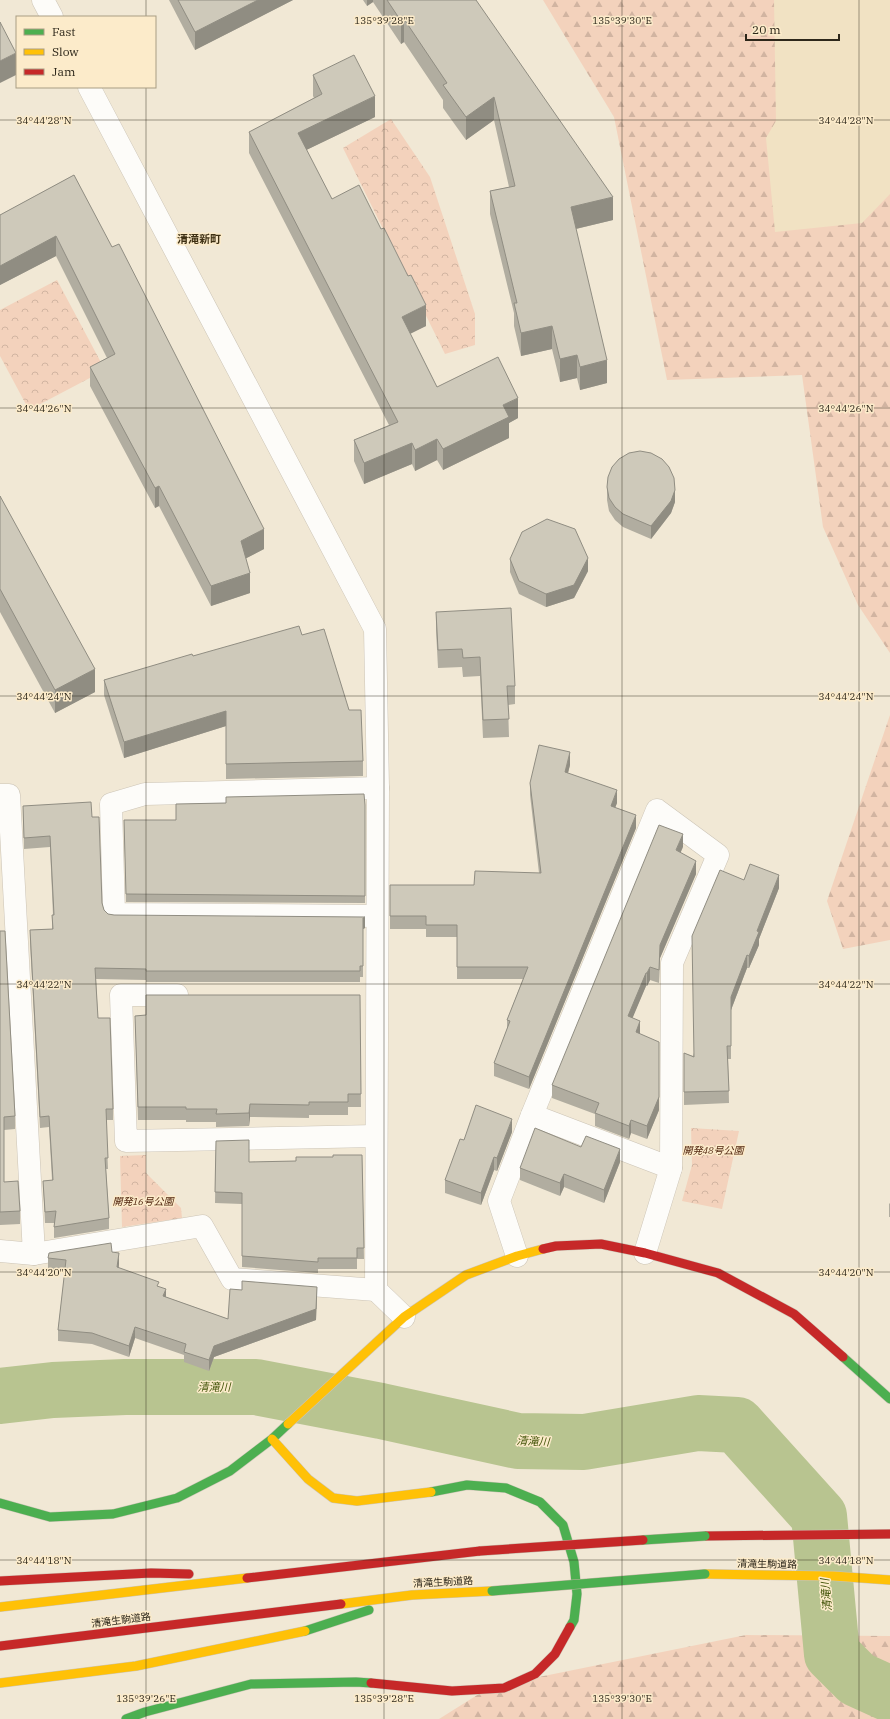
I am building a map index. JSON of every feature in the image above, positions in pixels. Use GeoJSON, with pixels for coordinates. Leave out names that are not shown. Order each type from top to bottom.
{"type":"FeatureCollection","features":[{"type":"Feature","properties":{"kind":"main road"},"geometry":{"type":"LineString","coordinates":[[0,1503],[50,1517],[120,1512],[177,1498],[230,1471],[272,1439],[289,1425],[404,1317],[466,1275],[517,1256],[556,1246],[601,1244],[646,1253],[718,1273],[794,1314],[890,1398]]}},
{"type":"Feature","properties":{"kind":"main road"},"geometry":{"type":"LineString","coordinates":[[126,1719],[145,1712],[251,1684],[356,1682],[452,1691],[504,1688],[535,1674],[555,1654],[574,1620],[577,1594],[574,1562],[563,1525],[540,1502],[506,1488],[467,1485],[420,1494],[357,1501],[333,1498],[308,1479],[272,1439]]}},
{"type":"Feature","properties":{"kind":"main road"},"geometry":{"type":"LineString","coordinates":[[0,1607],[480,1551],[705,1536],[890,1534]]}},
{"type":"Feature","properties":{"kind":"main road"},"geometry":{"type":"LineString","coordinates":[[0,1581],[151,1574],[271,1576]]}},
{"type":"Feature","properties":{"kind":"main road","name":"清滝生駒道路"},"geometry":{"type":"LineString","coordinates":[[0,1646],[412,1595],[492,1591],[705,1574],[833,1576],[890,1580]]}},
{"type":"Feature","properties":{"kind":"main road"},"geometry":{"type":"LineString","coordinates":[[0,1684],[136,1666],[300,1633],[412,1595]]}},
{"type":"Feature","properties":{"kind":"street"},"geometry":{"type":"LineString","coordinates":[[43,0],[51,16]]}},
{"type":"Feature","properties":{"kind":"street"},"geometry":{"type":"LineString","coordinates":[[90,88],[375,630],[378,788],[377,916],[368,995],[375,1136],[376,1290]]}},
{"type":"Feature","properties":{"kind":"street"},"geometry":{"type":"LineString","coordinates":[[377,916],[114,914],[111,804],[145,794],[378,788]]}},
{"type":"Feature","properties":{"kind":"street"},"geometry":{"type":"LineString","coordinates":[[0,795],[9,795],[34,1254]]}},
{"type":"Feature","properties":{"kind":"street"},"geometry":{"type":"LineString","coordinates":[[517,1256],[499,1201],[532,1115],[657,810],[718,856],[672,963],[671,1168],[646,1253]]}},
{"type":"Feature","properties":{"kind":"street"},"geometry":{"type":"LineString","coordinates":[[193,995],[121,995],[126,1141],[375,1136]]}},
{"type":"Feature","properties":{"kind":"street"},"geometry":{"type":"LineString","coordinates":[[532,1115],[671,1168]]}},
{"type":"Feature","properties":{"kind":"street"},"geometry":{"type":"LineString","coordinates":[[0,1251],[34,1254],[202,1226],[232,1279],[376,1290],[404,1317]]}},
{"type":"Feature","properties":{"kind":"shaded area"},"geometry":{"type":"Polygon","coordinates":[[[716,0],[890,0],[890,263],[778,259],[716,0]]]}},
{"type":"Feature","properties":{"kind":"green space"},"geometry":{"type":"Polygon","coordinates":[[[543,0],[774,0],[776,121],[766,138],[775,232],[862,223],[890,194],[890,653],[858,605],[823,527],[802,375],[667,380],[614,117],[543,0]]]}},
{"type":"Feature","properties":{"kind":"green space"},"geometry":{"type":"Polygon","coordinates":[[[391,119],[430,177],[475,314],[475,345],[445,354],[343,148],[391,119]]]}},
{"type":"Feature","properties":{"kind":"green space"},"geometry":{"type":"Polygon","coordinates":[[[57,280],[105,370],[29,410],[0,356],[0,310],[57,280]]]}},
{"type":"Feature","properties":{"kind":"green space"},"geometry":{"type":"Polygon","coordinates":[[[890,715],[890,940],[843,949],[827,901],[890,715]]]}},
{"type":"Feature","properties":{"kind":"green space","name":"開発48号公園"},"geometry":{"type":"Polygon","coordinates":[[[691,1128],[739,1131],[722,1209],[682,1201],[692,1165],[691,1128]]]}},
{"type":"Feature","properties":{"kind":"green space","name":"開発16号公園"},"geometry":{"type":"Polygon","coordinates":[[[146,1155],[146,1173],[181,1208],[182,1218],[122,1227],[120,1156],[146,1155]]]}},
{"type":"Feature","properties":{"kind":"green space"},"geometry":{"type":"Polygon","coordinates":[[[746,1635],[890,1636],[890,1719],[439,1719],[490,1687],[746,1635]]]}},
{"type":"Feature","properties":{"kind":"building"},"geometry":{"type":"Polygon","coordinates":[[[178,0],[258,0],[195,32],[178,0]]]}},
{"type":"Feature","properties":{"kind":"building"},"geometry":{"type":"Polygon","coordinates":[[[387,0],[476,0],[613,197],[571,207],[607,360],[580,367],[577,355],[560,359],[552,326],[521,333],[514,303],[517,303],[490,191],[515,186],[494,97],[466,117],[443,85],[447,83],[404,19],[401,21],[387,0]]]}},
{"type":"Feature","properties":{"kind":"building"},"geometry":{"type":"Polygon","coordinates":[[[0,22],[16,53],[0,61],[0,22]]]}},
{"type":"Feature","properties":{"kind":"building"},"geometry":{"type":"Polygon","coordinates":[[[354,55],[375,96],[298,133],[332,199],[359,185],[381,229],[384,228],[408,276],[411,275],[426,305],[402,317],[437,387],[498,357],[518,398],[503,405],[509,417],[443,449],[437,439],[415,450],[412,443],[364,463],[354,440],[398,422],[249,132],[322,94],[313,75],[354,55]]]}},
{"type":"Feature","properties":{"kind":"building"},"geometry":{"type":"Polygon","coordinates":[[[74,175],[112,247],[119,244],[264,529],[241,541],[250,573],[211,586],[159,486],[155,488],[90,367],[115,354],[56,236],[0,266],[0,215],[74,175]]]}},
{"type":"Feature","properties":{"kind":"building"},"geometry":{"type":"Polygon","coordinates":[[[640,451],[651,453],[662,459],[669,467],[674,478],[675,490],[671,501],[651,526],[623,514],[615,507],[609,498],[607,487],[608,477],[612,467],[619,459],[629,453],[640,451]]]}},
{"type":"Feature","properties":{"kind":"building"},"geometry":{"type":"Polygon","coordinates":[[[0,496],[95,669],[55,690],[0,589],[0,496]]]}},
{"type":"Feature","properties":{"kind":"building"},"geometry":{"type":"Polygon","coordinates":[[[547,519],[575,529],[588,558],[574,585],[546,594],[519,581],[510,559],[522,532],[547,519]]]}},
{"type":"Feature","properties":{"kind":"building"},"geometry":{"type":"Polygon","coordinates":[[[511,608],[515,686],[507,686],[509,719],[483,720],[480,657],[463,658],[462,649],[438,650],[436,612],[511,608]]]}},
{"type":"Feature","properties":{"kind":"building"},"geometry":{"type":"Polygon","coordinates":[[[299,626],[302,635],[324,629],[349,710],[361,710],[363,761],[226,764],[226,711],[124,742],[104,680],[192,654],[193,656],[299,626]]]}},
{"type":"Feature","properties":{"kind":"building"},"geometry":{"type":"Polygon","coordinates":[[[539,745],[570,752],[565,772],[617,790],[611,806],[636,815],[529,1077],[494,1063],[510,1021],[507,1020],[528,967],[457,967],[457,925],[426,925],[426,916],[390,916],[390,885],[474,885],[475,871],[541,873],[530,783],[539,745]]]}},
{"type":"Feature","properties":{"kind":"building"},"geometry":{"type":"Polygon","coordinates":[[[364,794],[365,896],[126,894],[124,820],[176,820],[176,804],[226,803],[226,797],[364,794]]]}},
{"type":"Feature","properties":{"kind":"building"},"geometry":{"type":"Polygon","coordinates":[[[91,802],[92,817],[99,817],[102,903],[104,910],[108,914],[365,917],[363,918],[363,966],[360,966],[360,971],[146,971],[146,969],[95,968],[98,1018],[110,1018],[113,1109],[106,1109],[108,1158],[105,1158],[109,1218],[54,1227],[56,1211],[45,1212],[43,1181],[53,1180],[49,1116],[40,1117],[30,930],[53,929],[52,915],[54,915],[50,836],[24,838],[23,806],[91,802]]]}},
{"type":"Feature","properties":{"kind":"building"},"geometry":{"type":"Polygon","coordinates":[[[659,825],[683,834],[676,850],[696,861],[660,945],[659,970],[650,967],[628,1016],[640,1021],[636,1032],[659,1042],[659,1097],[647,1126],[631,1120],[629,1126],[595,1113],[599,1103],[552,1085],[659,825]]]}},
{"type":"Feature","properties":{"kind":"building"},"geometry":{"type":"Polygon","coordinates":[[[750,864],[779,875],[757,931],[759,932],[749,956],[747,955],[731,997],[731,1046],[727,1046],[729,1091],[684,1092],[684,1053],[694,1057],[692,936],[720,870],[744,880],[750,864]]]}},
{"type":"Feature","properties":{"kind":"building"},"geometry":{"type":"Polygon","coordinates":[[[0,931],[5,931],[15,1116],[4,1117],[4,1182],[18,1181],[20,1211],[0,1212],[0,931]]]}},
{"type":"Feature","properties":{"kind":"building"},"geometry":{"type":"Polygon","coordinates":[[[146,995],[360,995],[361,1094],[348,1094],[348,1102],[309,1102],[309,1105],[250,1104],[249,1113],[216,1114],[217,1109],[186,1109],[186,1107],[138,1107],[135,1016],[146,1015],[146,995]]]}},
{"type":"Feature","properties":{"kind":"building"},"geometry":{"type":"Polygon","coordinates":[[[476,1105],[512,1119],[497,1158],[494,1157],[481,1193],[445,1180],[460,1139],[464,1140],[476,1105]]]}},
{"type":"Feature","properties":{"kind":"building"},"geometry":{"type":"Polygon","coordinates":[[[535,1128],[581,1147],[586,1136],[620,1149],[604,1190],[564,1174],[560,1183],[520,1168],[535,1128]]]}},
{"type":"Feature","properties":{"kind":"building"},"geometry":{"type":"Polygon","coordinates":[[[249,1140],[249,1162],[296,1161],[296,1157],[362,1155],[364,1248],[357,1248],[357,1258],[318,1258],[318,1262],[242,1256],[242,1193],[215,1192],[216,1141],[249,1140]]]}},
{"type":"Feature","properties":{"kind":"building"},"geometry":{"type":"Polygon","coordinates":[[[111,1243],[112,1252],[119,1253],[117,1267],[159,1282],[157,1286],[166,1289],[163,1296],[228,1319],[230,1289],[242,1290],[242,1281],[317,1287],[316,1309],[214,1346],[209,1360],[184,1352],[186,1344],[135,1327],[129,1346],[92,1333],[58,1330],[66,1260],[48,1258],[49,1253],[111,1243]]]}},
{"type":"Feature","properties":{"kind":"waterway","name":"清滝川"},"geometry":{"type":"LineString","coordinates":[[0,1396],[53,1390],[125,1387],[256,1387],[381,1411],[518,1441],[584,1442],[698,1423],[737,1425],[819,1516],[832,1654],[857,1679],[890,1694]]}},
{"type":"Feature","properties":{"kind":"traffic: fast"},"geometry":{"type":"LineString","coordinates":[[843,1357],[890,1399]]}},
{"type":"Feature","properties":{"kind":"traffic: fast"},"geometry":{"type":"LineString","coordinates":[[0,1503],[50,1517],[113,1514],[177,1498],[230,1471],[272,1439],[288,1424]]}},
{"type":"Feature","properties":{"kind":"traffic: fast"},"geometry":{"type":"LineString","coordinates":[[431,1492],[467,1485],[506,1488],[540,1502],[563,1525],[574,1562],[577,1594],[574,1620],[570,1627]]}},
{"type":"Feature","properties":{"kind":"traffic: fast"},"geometry":{"type":"LineString","coordinates":[[643,1540],[705,1536]]}},
{"type":"Feature","properties":{"kind":"traffic: fast"},"geometry":{"type":"LineString","coordinates":[[492,1591],[705,1574]]}},
{"type":"Feature","properties":{"kind":"traffic: fast"},"geometry":{"type":"LineString","coordinates":[[305,1631],[369,1610]]}},
{"type":"Feature","properties":{"kind":"traffic: fast"},"geometry":{"type":"LineString","coordinates":[[126,1719],[145,1712],[251,1684],[371,1683]]}},
{"type":"Feature","properties":{"kind":"traffic: slow"},"geometry":{"type":"LineString","coordinates":[[288,1424],[404,1317],[466,1275],[517,1256],[543,1249]]}},
{"type":"Feature","properties":{"kind":"traffic: slow"},"geometry":{"type":"LineString","coordinates":[[272,1439],[308,1479],[333,1498],[357,1501],[431,1492]]}},
{"type":"Feature","properties":{"kind":"traffic: slow"},"geometry":{"type":"LineString","coordinates":[[705,1574],[833,1576],[890,1580]]}},
{"type":"Feature","properties":{"kind":"traffic: slow"},"geometry":{"type":"LineString","coordinates":[[0,1607],[247,1578]]}},
{"type":"Feature","properties":{"kind":"traffic: slow"},"geometry":{"type":"LineString","coordinates":[[341,1604],[412,1595],[492,1591]]}},
{"type":"Feature","properties":{"kind":"traffic: slow"},"geometry":{"type":"LineString","coordinates":[[0,1683],[136,1666],[305,1631]]}},
{"type":"Feature","properties":{"kind":"traffic: jam"},"geometry":{"type":"LineString","coordinates":[[543,1249],[556,1246],[601,1244],[645,1253],[718,1273],[794,1314],[843,1357]]}},
{"type":"Feature","properties":{"kind":"traffic: jam"},"geometry":{"type":"LineString","coordinates":[[705,1536],[890,1534]]}},
{"type":"Feature","properties":{"kind":"traffic: jam"},"geometry":{"type":"LineString","coordinates":[[480,1551],[643,1540]]}},
{"type":"Feature","properties":{"kind":"traffic: jam"},"geometry":{"type":"LineString","coordinates":[[247,1578],[480,1551]]}},
{"type":"Feature","properties":{"kind":"traffic: jam"},"geometry":{"type":"LineString","coordinates":[[0,1581],[151,1573],[189,1574]]}},
{"type":"Feature","properties":{"kind":"traffic: jam"},"geometry":{"type":"LineString","coordinates":[[0,1646],[341,1604]]}},
{"type":"Feature","properties":{"kind":"traffic: jam"},"geometry":{"type":"LineString","coordinates":[[371,1683],[452,1691],[504,1688],[535,1674],[555,1654],[570,1627]]}},
{"type":"Feature","properties":{"kind":"district","name":"清滝新町"},"geometry":{"type":"Point","coordinates":[199,239]}}]}
